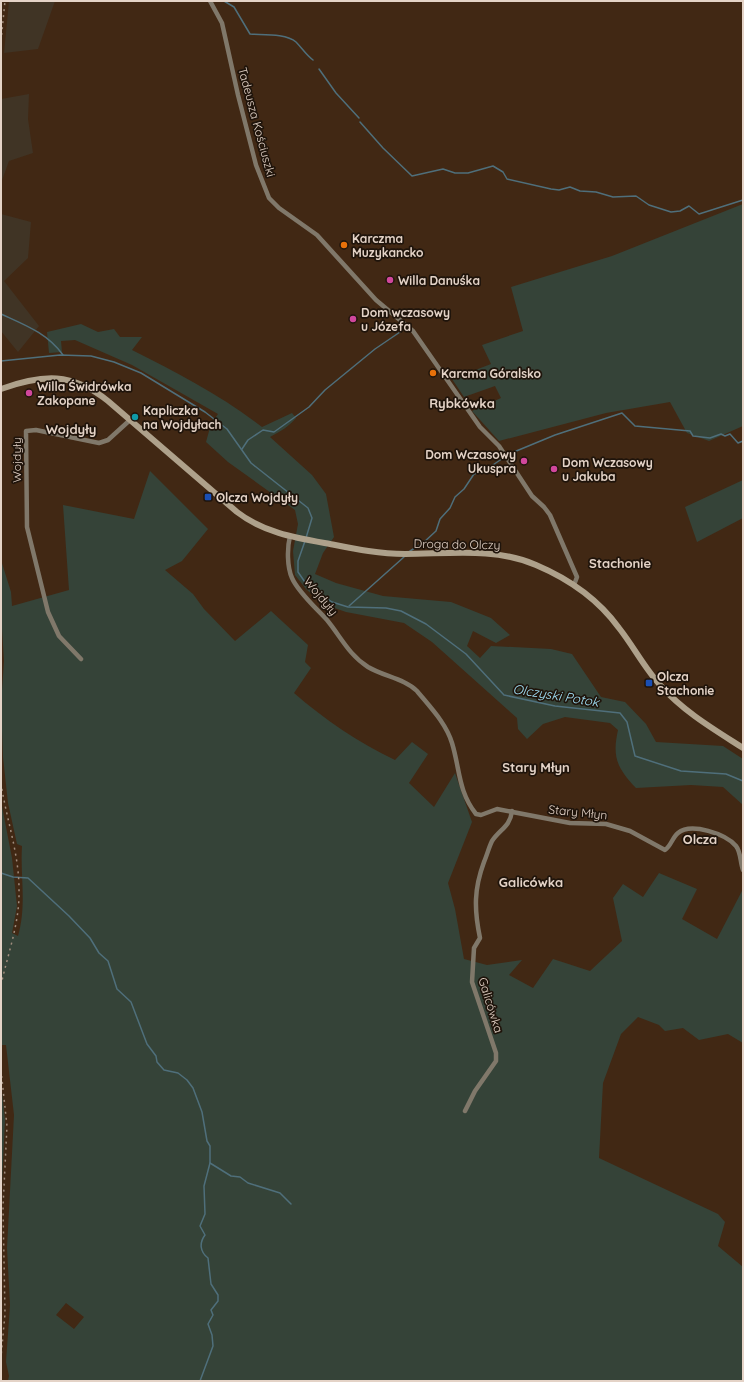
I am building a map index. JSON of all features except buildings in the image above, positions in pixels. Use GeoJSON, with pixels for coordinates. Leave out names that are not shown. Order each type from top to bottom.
{"type":"FeatureCollection","features":[{"type":"Feature","properties":{"kind":"street","name":"Tadeusza Kościuszki"},"geometry":{"type":"LineString","coordinates":[[210,1],[222,23],[252,152],[269,198],[279,208],[317,235],[376,300],[412,331],[480,427],[499,446],[532,496],[544,507],[558,530],[577,577],[574,584]]}},
{"type":"Feature","properties":{"kind":"street"},"geometry":{"type":"LineString","coordinates":[[1,389],[33,378],[52,378],[66,379],[79,383],[95,391],[240,515],[264,528],[290,536]]}},
{"type":"Feature","properties":{"kind":"street","name":"Wojdyły"},"geometry":{"type":"LineString","coordinates":[[81,659],[59,636],[48,612],[27,527],[26,431],[36,430],[99,443],[108,440],[130,420]]}},
{"type":"Feature","properties":{"kind":"street","name":"Wojdyły"},"geometry":{"type":"LineString","coordinates":[[290,536],[288,548],[292,578],[328,622],[348,650],[367,667],[382,675],[407,684],[415,690],[442,721]]}},
{"type":"Feature","properties":{"kind":"street","name":"Droga do Olczy"},"geometry":{"type":"LineString","coordinates":[[290,536],[390,554],[504,555],[536,565],[574,584],[594,600],[609,616],[652,675],[669,694],[689,711],[743,748]]}},
{"type":"Feature","properties":{"kind":"street","name":"Stary Młyn"},"geometry":{"type":"LineString","coordinates":[[442,721],[452,743],[462,790],[476,814],[481,815],[497,809],[570,823],[606,824],[619,827],[639,836],[663,850],[667,850],[674,838],[682,831],[696,829],[715,832],[728,838],[735,845],[739,851],[743,870]]}},
{"type":"Feature","properties":{"kind":"street","name":"Galicówka"},"geometry":{"type":"LineString","coordinates":[[465,1111],[475,1091],[496,1061],[496,1053],[472,982],[474,948],[480,938],[476,916],[477,882],[491,843],[497,834],[510,822],[512,811]]}},
{"type":"Feature","properties":{"kind":"shaded area"},"geometry":{"type":"Polygon","coordinates":[[[9,1],[55,1],[38,49],[4,53],[9,1]]]}},
{"type":"Feature","properties":{"kind":"shaded area"},"geometry":{"type":"Polygon","coordinates":[[[29,94],[28,119],[33,153],[9,161],[1,183],[1,99],[29,94]]]}},
{"type":"Feature","properties":{"kind":"shaded area"},"geometry":{"type":"Polygon","coordinates":[[[1,214],[31,222],[28,258],[4,281],[39,326],[18,352],[1,331],[1,214]]]}},
{"type":"Feature","properties":{"kind":"green space"},"geometry":{"type":"Polygon","coordinates":[[[743,204],[743,426],[709,441],[687,433],[670,402],[606,413],[499,441],[472,411],[501,398],[495,386],[464,397],[452,379],[491,364],[482,345],[523,331],[511,287],[612,256],[743,204]]]}},
{"type":"Feature","properties":{"kind":"green space"},"geometry":{"type":"Polygon","coordinates":[[[81,324],[98,332],[114,329],[120,337],[142,337],[132,350],[199,386],[231,405],[262,427],[292,413],[296,418],[284,429],[270,437],[312,475],[326,494],[334,537],[323,553],[315,574],[336,583],[383,596],[451,602],[491,618],[510,635],[496,643],[473,631],[467,646],[480,658],[491,646],[551,649],[572,654],[601,697],[625,702],[646,724],[656,742],[723,746],[743,759],[743,805],[723,787],[691,785],[636,788],[620,768],[616,755],[616,739],[618,730],[610,723],[565,717],[543,724],[527,739],[518,729],[517,718],[432,642],[404,623],[346,612],[323,604],[306,589],[295,575],[293,551],[298,524],[295,510],[228,462],[206,442],[211,424],[218,414],[132,365],[75,340],[61,341],[62,352],[49,353],[47,332],[81,324]]]}},
{"type":"Feature","properties":{"kind":"green space"},"geometry":{"type":"Polygon","coordinates":[[[150,471],[208,529],[182,561],[165,570],[193,594],[204,609],[235,641],[271,611],[308,645],[305,662],[311,668],[294,693],[342,730],[395,760],[412,742],[428,754],[409,783],[434,807],[455,773],[472,822],[448,883],[455,909],[464,959],[487,965],[522,960],[509,975],[533,988],[553,959],[590,971],[622,941],[613,898],[623,884],[643,897],[659,873],[697,889],[682,919],[717,939],[743,889],[743,1043],[728,1034],[699,1040],[683,1028],[665,1031],[659,1025],[638,1017],[621,1034],[603,1083],[599,1158],[718,1214],[725,1222],[718,1246],[743,1267],[743,1381],[8,1381],[9,1376],[6,1362],[10,1305],[7,1248],[14,1115],[6,1045],[1,1045],[1,801],[12,858],[17,906],[12,933],[18,936],[21,924],[23,891],[22,846],[17,844],[8,803],[3,757],[1,705],[4,661],[1,613],[1,560],[11,592],[12,606],[69,590],[63,505],[134,519],[150,471]],[[66,1303],[56,1315],[74,1329],[84,1317],[66,1303]]]}},
{"type":"Feature","properties":{"kind":"green space"},"geometry":{"type":"Polygon","coordinates":[[[743,480],[743,518],[697,542],[685,507],[743,480]]]}},
{"type":"Feature","properties":{"kind":"green space"},"geometry":{"type":"Polygon","coordinates":[[[1,1084],[5,1120],[1,1204],[1,1084]]]}},
{"type":"Feature","properties":{"kind":"waterway"},"geometry":{"type":"LineString","coordinates":[[224,1],[234,7],[250,34],[280,36],[292,39],[313,60]]}},
{"type":"Feature","properties":{"kind":"waterway"},"geometry":{"type":"LineString","coordinates":[[319,69],[336,93],[359,118]]}},
{"type":"Feature","properties":{"kind":"waterway"},"geometry":{"type":"LineString","coordinates":[[360,122],[383,148],[412,176],[443,169],[455,173],[468,173],[493,166],[503,172],[507,179],[551,189],[559,190],[570,187],[580,191],[596,192],[613,197],[636,196],[649,205],[671,212],[680,211],[689,206],[699,214],[743,200]]}},
{"type":"Feature","properties":{"kind":"waterway"},"geometry":{"type":"LineString","coordinates":[[1,314],[43,335],[57,347],[63,355]]}},
{"type":"Feature","properties":{"kind":"waterway"},"geometry":{"type":"LineString","coordinates":[[242,449],[248,440],[263,430],[274,432],[309,407],[325,390],[375,349],[403,330]]}},
{"type":"Feature","properties":{"kind":"waterway","name":"Olczyski Potok"},"geometry":{"type":"LineString","coordinates":[[1,361],[60,355],[91,356],[114,362],[141,373],[205,412],[227,429],[251,463],[308,508],[312,518],[306,538]]}},
{"type":"Feature","properties":{"kind":"waterway"},"geometry":{"type":"LineString","coordinates":[[410,551],[423,543],[436,531],[440,519],[450,508],[455,497],[464,489],[474,474],[484,471],[509,454],[555,435],[622,413],[635,426],[690,431],[693,436],[710,438],[721,434],[725,436],[730,434],[738,443],[743,441]]}},
{"type":"Feature","properties":{"kind":"waterway","name":"Olczyski Potok"},"geometry":{"type":"LineString","coordinates":[[305,541],[298,561],[298,572],[307,585],[332,602],[348,607],[386,608],[401,611],[426,624],[466,654],[504,695],[555,706],[620,713],[627,722],[635,756],[681,771],[726,774],[743,781]]}},
{"type":"Feature","properties":{"kind":"waterway"},"geometry":{"type":"LineString","coordinates":[[349,606],[404,557]]}},
{"type":"Feature","properties":{"kind":"waterway"},"geometry":{"type":"LineString","coordinates":[[1,873],[13,877],[28,878],[69,916],[90,938],[99,953],[108,961],[117,989],[131,1002],[147,1044],[156,1056],[157,1062],[164,1070],[178,1073],[187,1080],[193,1088],[202,1112],[207,1141],[210,1146],[210,1163],[204,1186],[205,1214],[200,1226],[205,1235],[201,1247],[203,1253],[208,1258],[211,1284],[218,1295],[218,1301],[211,1310],[213,1315],[208,1324],[212,1335],[213,1346],[200,1381]]}},
{"type":"Feature","properties":{"kind":"waterway"},"geometry":{"type":"LineString","coordinates":[[210,1163],[231,1176],[240,1177],[248,1183],[280,1193],[291,1204]]}},
{"type":"Feature","properties":{"kind":"railway"},"geometry":{"type":"LineString","coordinates":[[1,41],[5,1]]}},
{"type":"Feature","properties":{"kind":"railway"},"geometry":{"type":"LineString","coordinates":[[1,783],[15,849],[19,889],[16,925],[1,985]]}},
{"type":"Feature","properties":{"kind":"railway"},"geometry":{"type":"LineString","coordinates":[[1,1070],[7,1126],[3,1207],[5,1314],[1,1357]]}},
{"type":"Feature","properties":{"kind":"place","name":"Karczma Muzykancko"},"geometry":{"type":"Point","coordinates":[344,245]}},
{"type":"Feature","properties":{"kind":"place","name":"Willa Danuśka"},"geometry":{"type":"Point","coordinates":[390,280]}},
{"type":"Feature","properties":{"kind":"place","name":"Dom wczasowy u Józefa"},"geometry":{"type":"Point","coordinates":[353,319]}},
{"type":"Feature","properties":{"kind":"place","name":"Karcma Góralsko"},"geometry":{"type":"Point","coordinates":[433,373]}},
{"type":"Feature","properties":{"kind":"place","name":"Willa Świdrówka Zakopane"},"geometry":{"type":"Point","coordinates":[29,393]}},
{"type":"Feature","properties":{"kind":"place","name":"Kapliczka na Wojdyłach"},"geometry":{"type":"Point","coordinates":[135,417]}},
{"type":"Feature","properties":{"kind":"place","name":"Dom Wczasowy Ukuspra"},"geometry":{"type":"Point","coordinates":[524,461]}},
{"type":"Feature","properties":{"kind":"place","name":"Dom Wczasowy u Jakuba"},"geometry":{"type":"Point","coordinates":[554,469]}},
{"type":"Feature","properties":{"kind":"place","name":"Olcza Wojdyły"},"geometry":{"type":"Point","coordinates":[208,497]}},
{"type":"Feature","properties":{"kind":"place","name":"Olcza Stachonie"},"geometry":{"type":"Point","coordinates":[649,683]}},
{"type":"Feature","properties":{"kind":"district","name":"Rybkówka"},"geometry":{"type":"Point","coordinates":[462,403]}},
{"type":"Feature","properties":{"kind":"district","name":"Wojdyły"},"geometry":{"type":"Point","coordinates":[71,429]}},
{"type":"Feature","properties":{"kind":"district","name":"Stachonie"},"geometry":{"type":"Point","coordinates":[620,563]}},
{"type":"Feature","properties":{"kind":"district","name":"Stary Młyn"},"geometry":{"type":"Point","coordinates":[536,767]}},
{"type":"Feature","properties":{"kind":"district","name":"Olcza"},"geometry":{"type":"Point","coordinates":[700,839]}},
{"type":"Feature","properties":{"kind":"district","name":"Galicówka"},"geometry":{"type":"Point","coordinates":[531,882]}}]}
